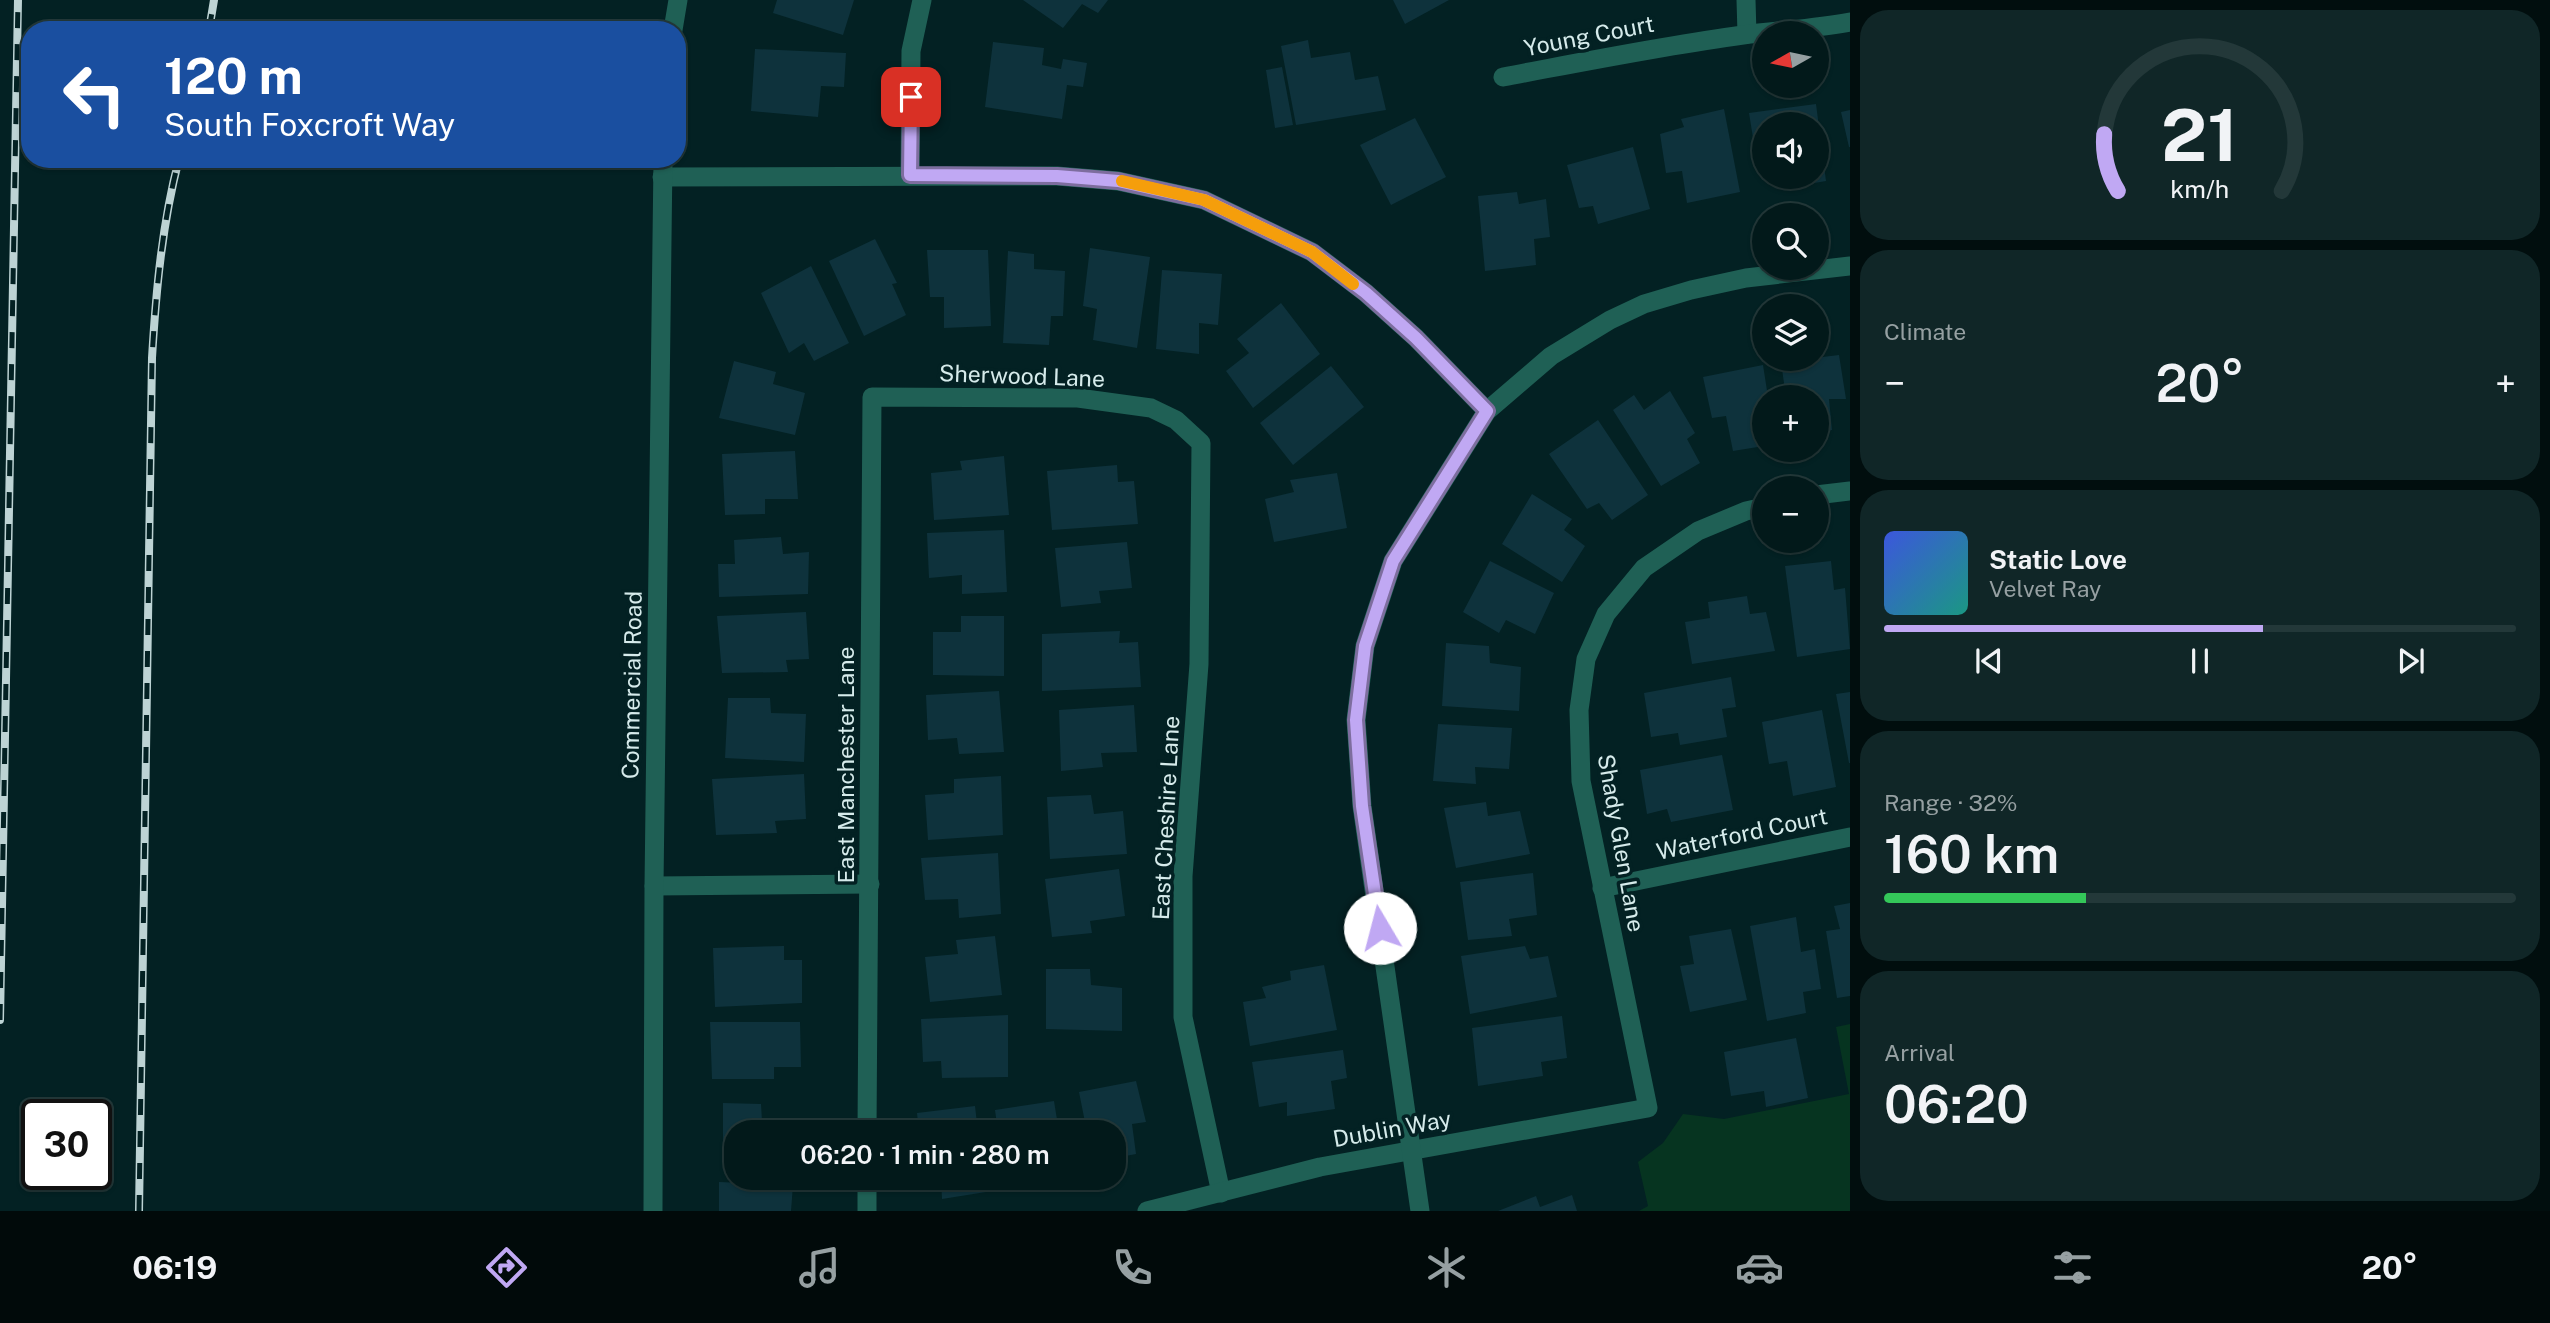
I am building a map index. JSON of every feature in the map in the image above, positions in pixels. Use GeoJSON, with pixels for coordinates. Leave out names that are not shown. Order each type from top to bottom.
{"type":"FeatureCollection","features":[{"type":"Feature","properties":{"kind":"street"},"geometry":{"type":"LineString","coordinates":[[674,21],[678,0]]}},
{"type":"Feature","properties":{"kind":"street"},"geometry":{"type":"LineString","coordinates":[[910,175],[911,51],[922,0]]}},
{"type":"Feature","properties":{"kind":"street"},"geometry":{"type":"LineString","coordinates":[[1746,0],[1747,34]]}},
{"type":"Feature","properties":{"kind":"street","name":"Young Court"},"geometry":{"type":"LineString","coordinates":[[1503,78],[1655,48],[1747,34],[1818,29],[1850,22]]}},
{"type":"Feature","properties":{"kind":"street"},"geometry":{"type":"LineString","coordinates":[[663,168],[1057,176],[1118,181],[1204,200],[1312,252],[1366,293],[1416,338],[1487,411]]}},
{"type":"Feature","properties":{"kind":"street","name":"Commercial Road"},"geometry":{"type":"LineString","coordinates":[[653,1211],[654,886],[663,168]]}},
{"type":"Feature","properties":{"kind":"street"},"geometry":{"type":"LineString","coordinates":[[1420,1211],[1362,806],[1356,720],[1365,646],[1393,561],[1487,411],[1550,356],[1610,320],[1644,304],[1691,290],[1745,278],[1850,267]]}},
{"type":"Feature","properties":{"kind":"street","name":"Sherwood Lane"},"geometry":{"type":"LineString","coordinates":[[872,397],[1078,398],[1139,406],[1151,408],[1176,420],[1201,443]]}},
{"type":"Feature","properties":{"kind":"street","name":"East Manchester Lane"},"geometry":{"type":"LineString","coordinates":[[867,1120],[872,397]]}},
{"type":"Feature","properties":{"kind":"street","name":"East Cheshire Lane"},"geometry":{"type":"LineString","coordinates":[[1201,443],[1199,664],[1184,876],[1183,1017],[1221,1193]]}},
{"type":"Feature","properties":{"kind":"street"},"geometry":{"type":"LineString","coordinates":[[1829,493],[1850,491]]}},
{"type":"Feature","properties":{"kind":"street","name":"Shady Glen Lane"},"geometry":{"type":"LineString","coordinates":[[1648,1108],[1580,781],[1579,710],[1586,659],[1606,614],[1644,568],[1698,531],[1752,510]]}},
{"type":"Feature","properties":{"kind":"street","name":"Waterford Court"},"geometry":{"type":"LineString","coordinates":[[1602,888],[1850,837]]}},
{"type":"Feature","properties":{"kind":"street"},"geometry":{"type":"LineString","coordinates":[[654,886],[870,884]]}},
{"type":"Feature","properties":{"kind":"street","name":"Dublin Way"},"geometry":{"type":"LineString","coordinates":[[1147,1211],[1320,1167],[1648,1108]]}},
{"type":"Feature","properties":{"kind":"street"},"geometry":{"type":"LineString","coordinates":[[867,1190],[867,1211]]}},
{"type":"Feature","properties":{"kind":"green space"},"geometry":{"type":"Polygon","coordinates":[[[1850,1024],[1850,1211],[1639,1211],[1648,1206],[1638,1162],[1663,1143],[1683,1114],[1724,1119],[1849,1094],[1836,1027],[1850,1024]]]}},
{"type":"Feature","properties":{"kind":"building"},"geometry":{"type":"Polygon","coordinates":[[[777,0],[854,0],[843,35],[773,13],[777,0]]]}},
{"type":"Feature","properties":{"kind":"building"},"geometry":{"type":"Polygon","coordinates":[[[1023,0],[1108,0],[1098,13],[1082,4],[1063,28],[1023,0]]]}},
{"type":"Feature","properties":{"kind":"building"},"geometry":{"type":"Polygon","coordinates":[[[1393,0],[1449,0],[1405,24],[1393,0]]]}},
{"type":"Feature","properties":{"kind":"building"},"geometry":{"type":"Polygon","coordinates":[[[1308,40],[1311,58],[1350,52],[1355,80],[1378,76],[1386,110],[1296,125],[1281,46],[1308,40]]]}},
{"type":"Feature","properties":{"kind":"building"},"geometry":{"type":"Polygon","coordinates":[[[993,42],[1044,48],[1042,65],[1061,69],[1063,59],[1087,63],[1083,87],[1067,85],[1062,119],[985,107],[993,42]]]}},
{"type":"Feature","properties":{"kind":"building"},"geometry":{"type":"Polygon","coordinates":[[[755,49],[846,53],[844,87],[821,86],[818,117],[751,111],[755,49]]]}},
{"type":"Feature","properties":{"kind":"building"},"geometry":{"type":"Polygon","coordinates":[[[1282,67],[1293,125],[1275,128],[1266,70],[1282,67]]]}},
{"type":"Feature","properties":{"kind":"building"},"geometry":{"type":"Polygon","coordinates":[[[1816,104],[1817,112],[1756,112],[1816,104]]]}},
{"type":"Feature","properties":{"kind":"building"},"geometry":{"type":"Polygon","coordinates":[[[1724,109],[1740,192],[1687,203],[1682,171],[1666,173],[1660,134],[1684,127],[1681,119],[1724,109]]]}},
{"type":"Feature","properties":{"kind":"building"},"geometry":{"type":"Polygon","coordinates":[[[1850,110],[1850,147],[1849,147],[1841,112],[1850,110]]]}},
{"type":"Feature","properties":{"kind":"building"},"geometry":{"type":"Polygon","coordinates":[[[1415,118],[1446,177],[1391,205],[1360,145],[1415,118]]]}},
{"type":"Feature","properties":{"kind":"building"},"geometry":{"type":"Polygon","coordinates":[[[1633,147],[1650,209],[1598,224],[1593,206],[1579,208],[1567,165],[1633,147]]]}},
{"type":"Feature","properties":{"kind":"building"},"geometry":{"type":"Polygon","coordinates":[[[1517,192],[1519,204],[1546,199],[1550,237],[1534,239],[1536,265],[1485,271],[1478,196],[1517,192]]]}},
{"type":"Feature","properties":{"kind":"building"},"geometry":{"type":"Polygon","coordinates":[[[875,239],[897,283],[892,284],[906,315],[864,336],[829,261],[875,239]]]}},
{"type":"Feature","properties":{"kind":"building"},"geometry":{"type":"Polygon","coordinates":[[[1090,248],[1150,257],[1137,348],[1093,340],[1097,309],[1083,306],[1090,248]]]}},
{"type":"Feature","properties":{"kind":"building"},"geometry":{"type":"Polygon","coordinates":[[[927,250],[988,250],[991,326],[944,328],[944,297],[930,297],[927,250]]]}},
{"type":"Feature","properties":{"kind":"building"},"geometry":{"type":"Polygon","coordinates":[[[1008,251],[1034,254],[1034,269],[1065,271],[1063,316],[1051,316],[1049,345],[1003,343],[1008,251]]]}},
{"type":"Feature","properties":{"kind":"building"},"geometry":{"type":"Polygon","coordinates":[[[811,266],[849,343],[814,361],[804,343],[789,353],[761,293],[811,266]]]}},
{"type":"Feature","properties":{"kind":"building"},"geometry":{"type":"Polygon","coordinates":[[[1162,270],[1222,274],[1218,325],[1199,323],[1199,354],[1156,349],[1162,270]]]}},
{"type":"Feature","properties":{"kind":"building"},"geometry":{"type":"Polygon","coordinates":[[[1281,303],[1320,354],[1253,408],[1226,371],[1249,353],[1237,339],[1281,303]]]}},
{"type":"Feature","properties":{"kind":"building"},"geometry":{"type":"Polygon","coordinates":[[[1839,355],[1846,399],[1829,399],[1829,385],[1784,385],[1782,371],[1829,371],[1829,356],[1839,355]]]}},
{"type":"Feature","properties":{"kind":"building"},"geometry":{"type":"Polygon","coordinates":[[[734,361],[776,372],[773,384],[805,393],[795,435],[719,418],[734,361]]]}},
{"type":"Feature","properties":{"kind":"building"},"geometry":{"type":"Polygon","coordinates":[[[1331,366],[1364,407],[1293,465],[1260,423],[1331,366]]]}},
{"type":"Feature","properties":{"kind":"building"},"geometry":{"type":"Polygon","coordinates":[[[1752,367],[1752,371],[1764,371],[1766,385],[1752,385],[1752,448],[1733,451],[1726,416],[1712,418],[1703,377],[1752,367]]]}},
{"type":"Feature","properties":{"kind":"building"},"geometry":{"type":"Polygon","coordinates":[[[1670,391],[1695,433],[1687,439],[1700,463],[1661,486],[1613,410],[1634,395],[1644,410],[1670,391]]]}},
{"type":"Feature","properties":{"kind":"building"},"geometry":{"type":"Polygon","coordinates":[[[1829,399],[1832,430],[1829,431],[1829,399]]]}},
{"type":"Feature","properties":{"kind":"building"},"geometry":{"type":"Polygon","coordinates":[[[1598,420],[1648,495],[1612,520],[1599,503],[1587,509],[1549,454],[1598,420]]]}},
{"type":"Feature","properties":{"kind":"building"},"geometry":{"type":"Polygon","coordinates":[[[795,451],[798,499],[765,499],[765,514],[725,515],[722,454],[795,451]]]}},
{"type":"Feature","properties":{"kind":"building"},"geometry":{"type":"Polygon","coordinates":[[[1004,456],[1009,515],[934,520],[931,473],[962,470],[960,461],[1004,456]]]}},
{"type":"Feature","properties":{"kind":"building"},"geometry":{"type":"Polygon","coordinates":[[[1117,465],[1118,482],[1134,481],[1138,524],[1052,530],[1047,471],[1117,465]]]}},
{"type":"Feature","properties":{"kind":"building"},"geometry":{"type":"Polygon","coordinates":[[[1337,473],[1347,528],[1274,542],[1265,499],[1294,492],[1290,480],[1337,473]]]}},
{"type":"Feature","properties":{"kind":"building"},"geometry":{"type":"Polygon","coordinates":[[[1532,494],[1572,519],[1564,530],[1585,546],[1562,582],[1502,544],[1532,494]]]}},
{"type":"Feature","properties":{"kind":"building"},"geometry":{"type":"Polygon","coordinates":[[[1004,530],[1007,592],[962,594],[962,575],[929,578],[927,533],[1004,530]]]}},
{"type":"Feature","properties":{"kind":"building"},"geometry":{"type":"Polygon","coordinates":[[[781,537],[783,554],[809,552],[808,594],[719,597],[718,564],[735,564],[734,540],[781,537]]]}},
{"type":"Feature","properties":{"kind":"building"},"geometry":{"type":"Polygon","coordinates":[[[1127,542],[1132,588],[1099,591],[1101,603],[1061,607],[1055,548],[1127,542]]]}},
{"type":"Feature","properties":{"kind":"building"},"geometry":{"type":"Polygon","coordinates":[[[1490,561],[1554,593],[1535,634],[1506,620],[1499,633],[1463,612],[1490,561]]]}},
{"type":"Feature","properties":{"kind":"building"},"geometry":{"type":"Polygon","coordinates":[[[1831,561],[1834,590],[1845,588],[1850,649],[1797,657],[1785,566],[1831,561]]]}},
{"type":"Feature","properties":{"kind":"building"},"geometry":{"type":"Polygon","coordinates":[[[1747,596],[1750,614],[1766,612],[1775,651],[1692,664],[1685,622],[1710,618],[1708,602],[1747,596]]]}},
{"type":"Feature","properties":{"kind":"building"},"geometry":{"type":"Polygon","coordinates":[[[806,612],[809,659],[786,660],[788,672],[722,673],[717,616],[806,612]]]}},
{"type":"Feature","properties":{"kind":"building"},"geometry":{"type":"Polygon","coordinates":[[[961,616],[1004,616],[1004,676],[933,675],[933,632],[961,632],[961,616]]]}},
{"type":"Feature","properties":{"kind":"building"},"geometry":{"type":"Polygon","coordinates":[[[1120,631],[1119,643],[1138,642],[1141,687],[1042,691],[1042,634],[1120,631]]]}},
{"type":"Feature","properties":{"kind":"building"},"geometry":{"type":"Polygon","coordinates":[[[1446,643],[1489,646],[1490,663],[1521,667],[1519,711],[1442,706],[1446,643]]]}},
{"type":"Feature","properties":{"kind":"building"},"geometry":{"type":"Polygon","coordinates":[[[1731,677],[1736,707],[1722,709],[1727,737],[1680,745],[1678,733],[1651,737],[1644,693],[1731,677]]]}},
{"type":"Feature","properties":{"kind":"building"},"geometry":{"type":"Polygon","coordinates":[[[999,691],[1004,752],[959,754],[957,738],[928,740],[926,695],[999,691]]]}},
{"type":"Feature","properties":{"kind":"building"},"geometry":{"type":"Polygon","coordinates":[[[1850,692],[1850,763],[1849,763],[1836,694],[1850,692]]]}},
{"type":"Feature","properties":{"kind":"building"},"geometry":{"type":"Polygon","coordinates":[[[728,698],[770,698],[771,713],[806,714],[804,762],[725,758],[728,698]]]}},
{"type":"Feature","properties":{"kind":"building"},"geometry":{"type":"Polygon","coordinates":[[[1134,705],[1137,752],[1101,753],[1103,767],[1061,771],[1059,710],[1134,705]]]}},
{"type":"Feature","properties":{"kind":"building"},"geometry":{"type":"Polygon","coordinates":[[[1822,710],[1836,787],[1793,796],[1787,761],[1769,764],[1762,722],[1822,710]]]}},
{"type":"Feature","properties":{"kind":"building"},"geometry":{"type":"Polygon","coordinates":[[[1438,724],[1512,728],[1509,769],[1475,767],[1476,784],[1433,781],[1438,724]]]}},
{"type":"Feature","properties":{"kind":"building"},"geometry":{"type":"Polygon","coordinates":[[[1722,755],[1733,810],[1671,822],[1667,809],[1647,814],[1640,770],[1722,755]]]}},
{"type":"Feature","properties":{"kind":"building"},"geometry":{"type":"Polygon","coordinates":[[[804,774],[806,819],[775,821],[777,833],[716,835],[712,779],[804,774]]]}},
{"type":"Feature","properties":{"kind":"building"},"geometry":{"type":"Polygon","coordinates":[[[1001,776],[1003,835],[928,840],[925,795],[954,793],[954,779],[1001,776]]]}},
{"type":"Feature","properties":{"kind":"building"},"geometry":{"type":"Polygon","coordinates":[[[1091,795],[1094,814],[1123,811],[1127,854],[1050,859],[1047,797],[1091,795]]]}},
{"type":"Feature","properties":{"kind":"building"},"geometry":{"type":"Polygon","coordinates":[[[1486,802],[1488,816],[1520,811],[1530,854],[1456,868],[1444,808],[1486,802]]]}},
{"type":"Feature","properties":{"kind":"building"},"geometry":{"type":"Polygon","coordinates":[[[998,853],[1001,914],[959,918],[958,899],[925,900],[921,858],[998,853]]]}},
{"type":"Feature","properties":{"kind":"building"},"geometry":{"type":"Polygon","coordinates":[[[1119,869],[1125,916],[1090,921],[1092,933],[1052,937],[1045,879],[1119,869]]]}},
{"type":"Feature","properties":{"kind":"building"},"geometry":{"type":"Polygon","coordinates":[[[1533,873],[1537,915],[1509,919],[1512,936],[1468,940],[1460,882],[1533,873]]]}},
{"type":"Feature","properties":{"kind":"building"},"geometry":{"type":"Polygon","coordinates":[[[1850,903],[1850,996],[1837,998],[1826,931],[1840,929],[1834,906],[1850,903]]]}},
{"type":"Feature","properties":{"kind":"building"},"geometry":{"type":"Polygon","coordinates":[[[1796,917],[1801,952],[1815,949],[1821,989],[1803,992],[1806,1013],[1767,1021],[1750,926],[1796,917]]]}},
{"type":"Feature","properties":{"kind":"building"},"geometry":{"type":"Polygon","coordinates":[[[1731,929],[1747,1000],[1690,1012],[1680,966],[1694,964],[1689,936],[1731,929]]]}},
{"type":"Feature","properties":{"kind":"building"},"geometry":{"type":"Polygon","coordinates":[[[995,936],[1002,995],[930,1002],[925,957],[958,954],[956,940],[995,936]]]}},
{"type":"Feature","properties":{"kind":"building"},"geometry":{"type":"Polygon","coordinates":[[[784,946],[784,960],[802,960],[802,1003],[715,1007],[713,948],[784,946]]]}},
{"type":"Feature","properties":{"kind":"building"},"geometry":{"type":"Polygon","coordinates":[[[1525,946],[1530,959],[1548,956],[1557,997],[1470,1014],[1461,956],[1525,946]]]}},
{"type":"Feature","properties":{"kind":"building"},"geometry":{"type":"Polygon","coordinates":[[[1324,965],[1337,1030],[1250,1046],[1243,1002],[1266,998],[1262,987],[1291,980],[1290,971],[1324,965]]]}},
{"type":"Feature","properties":{"kind":"building"},"geometry":{"type":"Polygon","coordinates":[[[1046,969],[1090,969],[1091,985],[1122,988],[1122,1031],[1046,1029],[1046,969]]]}},
{"type":"Feature","properties":{"kind":"building"},"geometry":{"type":"Polygon","coordinates":[[[1008,1015],[1008,1077],[942,1078],[941,1061],[923,1062],[921,1019],[1008,1015]]]}},
{"type":"Feature","properties":{"kind":"building"},"geometry":{"type":"Polygon","coordinates":[[[1562,1016],[1567,1058],[1541,1062],[1543,1076],[1478,1086],[1472,1028],[1562,1016]]]}},
{"type":"Feature","properties":{"kind":"building"},"geometry":{"type":"Polygon","coordinates":[[[710,1022],[800,1022],[801,1067],[774,1067],[774,1079],[712,1079],[710,1022]]]}},
{"type":"Feature","properties":{"kind":"building"},"geometry":{"type":"Polygon","coordinates":[[[1796,1038],[1808,1098],[1766,1107],[1764,1091],[1731,1096],[1724,1052],[1796,1038]]]}},
{"type":"Feature","properties":{"kind":"building"},"geometry":{"type":"Polygon","coordinates":[[[1343,1050],[1347,1078],[1331,1081],[1335,1109],[1287,1116],[1287,1102],[1259,1107],[1252,1062],[1343,1050]]]}},
{"type":"Feature","properties":{"kind":"building"},"geometry":{"type":"Polygon","coordinates":[[[1136,1081],[1146,1122],[1132,1124],[1136,1154],[1126,1156],[1126,1120],[1085,1120],[1079,1092],[1136,1081]]]}},
{"type":"Feature","properties":{"kind":"building"},"geometry":{"type":"Polygon","coordinates":[[[1054,1101],[1057,1120],[996,1120],[995,1110],[1054,1101]]]}},
{"type":"Feature","properties":{"kind":"building"},"geometry":{"type":"Polygon","coordinates":[[[723,1103],[761,1104],[762,1120],[724,1120],[723,1165],[723,1103]]]}},
{"type":"Feature","properties":{"kind":"building"},"geometry":{"type":"Polygon","coordinates":[[[975,1106],[977,1120],[918,1120],[917,1113],[975,1106]]]}},
{"type":"Feature","properties":{"kind":"building"},"geometry":{"type":"Polygon","coordinates":[[[719,1182],[724,1182],[724,1190],[793,1190],[791,1211],[719,1211],[719,1182]]]}},
{"type":"Feature","properties":{"kind":"building"},"geometry":{"type":"Polygon","coordinates":[[[942,1190],[986,1190],[986,1192],[942,1199],[942,1190]]]}},
{"type":"Feature","properties":{"kind":"building"},"geometry":{"type":"Polygon","coordinates":[[[1572,1195],[1577,1211],[1498,1211],[1536,1196],[1540,1207],[1572,1195]]]}},
{"type":"Feature","properties":{"kind":"railway"},"geometry":{"type":"LineString","coordinates":[[0,1020],[18,0]]}},
{"type":"Feature","properties":{"kind":"railway"},"geometry":{"type":"LineString","coordinates":[[210,21],[214,0]]}},
{"type":"Feature","properties":{"kind":"railway"},"geometry":{"type":"LineString","coordinates":[[139,1211],[152,358],[161,258],[177,168]]}},
{"type":"Feature","properties":{"kind":"slow traffic"},"geometry":{"type":"LineString","coordinates":[[1122,181],[1204,200],[1312,252],[1353,284]]}},
{"type":"Feature","properties":{"kind":"route"},"geometry":{"type":"LineString","coordinates":[[911,97],[910,175],[1057,176],[1118,181],[1204,200],[1312,252],[1366,293],[1416,338],[1487,411],[1393,561],[1365,646],[1356,720],[1362,806],[1380,928]]}}]}
